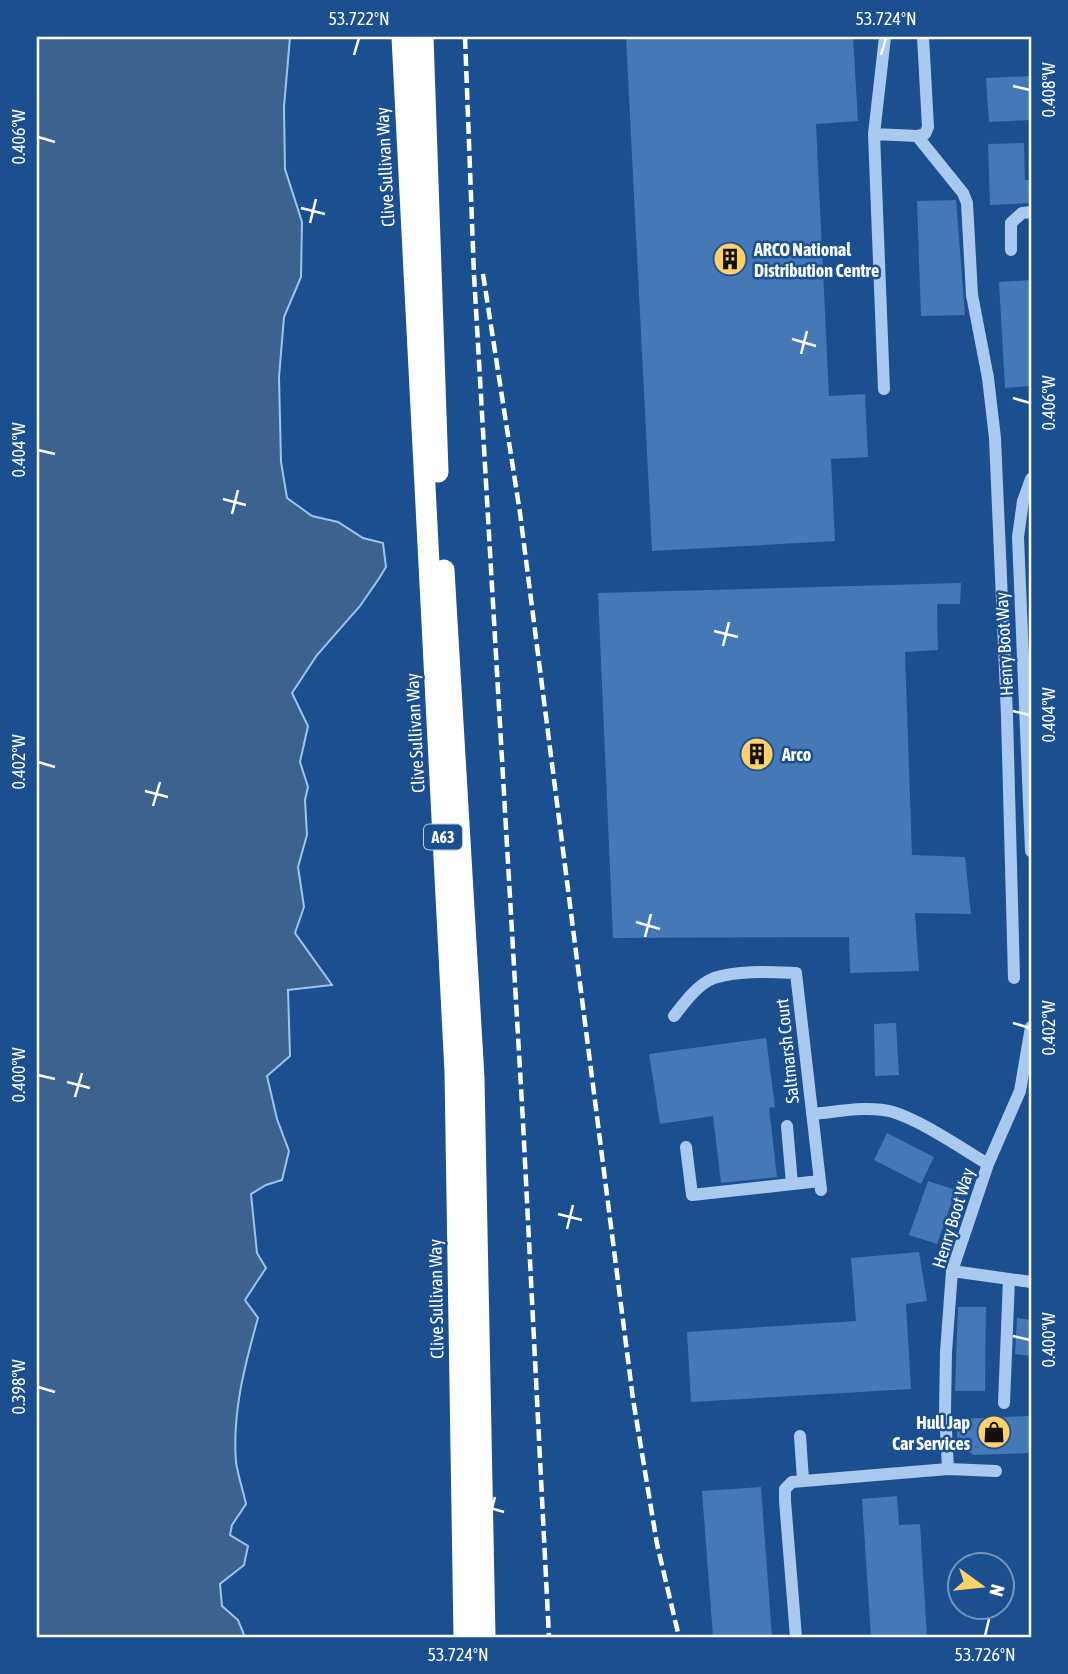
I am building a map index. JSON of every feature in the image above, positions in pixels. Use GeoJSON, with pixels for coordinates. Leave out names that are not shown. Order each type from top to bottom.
{"type":"FeatureCollection","features":[{"type":"Feature","properties":{"kind":"highway","name":"Clive Sullivan Way"},"geometry":{"type":"LineString","coordinates":[[402,37],[455,1072],[464,1637]]}},
{"type":"Feature","properties":{"kind":"highway","name":"A63"},"geometry":{"type":"LineString","coordinates":[[423,37],[439,494],[474,1078],[485,1637]]}},
{"type":"Feature","properties":{"kind":"street"},"geometry":{"type":"LineString","coordinates":[[884,389],[874,134],[885,37]]}},
{"type":"Feature","properties":{"kind":"street"},"geometry":{"type":"LineString","coordinates":[[874,134],[925,134],[928,127],[923,37]]}},
{"type":"Feature","properties":{"kind":"street"},"geometry":{"type":"LineString","coordinates":[[917,136],[963,193],[967,202],[972,295],[988,377],[995,438],[1004,635],[1014,978]]}},
{"type":"Feature","properties":{"kind":"street"},"geometry":{"type":"LineString","coordinates":[[1011,250],[1011,223],[1022,213],[1031,212]]}},
{"type":"Feature","properties":{"kind":"street","name":"Henry Boot Way"},"geometry":{"type":"LineString","coordinates":[[1031,479],[1023,501],[1018,537],[1021,634],[1028,703],[1031,851]]}},
{"type":"Feature","properties":{"kind":"street"},"geometry":{"type":"LineString","coordinates":[[1004,635],[1021,634]]}},
{"type":"Feature","properties":{"kind":"street"},"geometry":{"type":"LineString","coordinates":[[1010,851],[1031,851]]}},
{"type":"Feature","properties":{"kind":"street","name":"Saltmarsh Court"},"geometry":{"type":"LineString","coordinates":[[674,1016],[702,986],[713,979],[765,972],[796,972],[821,1185],[792,1184]]}},
{"type":"Feature","properties":{"kind":"street","name":"Henry Boot Way"},"geometry":{"type":"LineString","coordinates":[[948,1469],[946,1352],[952,1271],[988,1164],[1020,1091],[1031,1027]]}},
{"type":"Feature","properties":{"kind":"street","name":"Saltmarsh Court"},"geometry":{"type":"LineString","coordinates":[[812,1114],[871,1110],[893,1112],[940,1135],[988,1164]]}},
{"type":"Feature","properties":{"kind":"street"},"geometry":{"type":"LineString","coordinates":[[686,1147],[692,1195],[792,1184],[787,1126]]}},
{"type":"Feature","properties":{"kind":"street"},"geometry":{"type":"LineString","coordinates":[[952,1271],[1031,1282]]}},
{"type":"Feature","properties":{"kind":"street"},"geometry":{"type":"LineString","coordinates":[[1003,1403],[1009,1279]]}},
{"type":"Feature","properties":{"kind":"street"},"geometry":{"type":"LineString","coordinates":[[800,1436],[803,1480]]}},
{"type":"Feature","properties":{"kind":"street"},"geometry":{"type":"LineString","coordinates":[[796,1637],[785,1489],[792,1482],[948,1469],[996,1471]]}},
{"type":"Feature","properties":{"kind":"water"},"geometry":{"type":"Polygon","coordinates":[[[37,37],[290,37],[284,107],[285,169],[302,222],[301,277],[284,317],[279,377],[281,462],[287,498],[312,516],[338,522],[363,538],[383,543],[386,567],[360,606],[317,655],[292,693],[308,726],[300,762],[308,787],[305,800],[307,835],[298,867],[304,907],[295,933],[332,985],[288,990],[290,1056],[267,1076],[277,1119],[289,1151],[282,1180],[251,1194],[257,1253],[266,1268],[245,1300],[258,1318],[244,1371],[236,1425],[236,1462],[246,1504],[232,1525],[230,1535],[248,1546],[244,1565],[220,1584],[222,1606],[238,1620],[245,1637],[37,1637],[37,37]]]}},
{"type":"Feature","properties":{"kind":"building","name":"ARCO National Distribution Centre"},"geometry":{"type":"Polygon","coordinates":[[[626,37],[853,37],[858,121],[816,124],[829,396],[865,394],[868,457],[831,459],[835,541],[652,551],[626,37]]]}},
{"type":"Feature","properties":{"kind":"building"},"geometry":{"type":"Polygon","coordinates":[[[1031,76],[1031,120],[989,122],[986,78],[1031,76]]]}},
{"type":"Feature","properties":{"kind":"building"},"geometry":{"type":"Polygon","coordinates":[[[1024,143],[1025,180],[1031,180],[1031,203],[990,205],[988,144],[1024,143]]]}},
{"type":"Feature","properties":{"kind":"building"},"geometry":{"type":"Polygon","coordinates":[[[956,200],[965,315],[921,316],[917,201],[956,200]]]}},
{"type":"Feature","properties":{"kind":"building"},"geometry":{"type":"Polygon","coordinates":[[[1031,280],[1031,386],[1005,388],[999,282],[1031,280]]]}},
{"type":"Feature","properties":{"kind":"building","name":"Arco"},"geometry":{"type":"Polygon","coordinates":[[[961,583],[960,604],[937,604],[938,650],[905,652],[912,855],[965,857],[971,914],[915,913],[919,971],[850,973],[849,937],[613,938],[598,593],[961,583]]]}},
{"type":"Feature","properties":{"kind":"building"},"geometry":{"type":"Polygon","coordinates":[[[896,1023],[899,1075],[875,1076],[874,1024],[896,1023]]]}},
{"type":"Feature","properties":{"kind":"building"},"geometry":{"type":"Polygon","coordinates":[[[766,1038],[775,1107],[769,1108],[777,1177],[721,1183],[713,1116],[660,1124],[649,1054],[766,1038]]]}},
{"type":"Feature","properties":{"kind":"building"},"geometry":{"type":"Polygon","coordinates":[[[887,1133],[934,1157],[921,1184],[874,1160],[887,1133]]]}},
{"type":"Feature","properties":{"kind":"building"},"geometry":{"type":"Polygon","coordinates":[[[928,1181],[956,1190],[937,1244],[909,1235],[928,1181]]]}},
{"type":"Feature","properties":{"kind":"building"},"geometry":{"type":"Polygon","coordinates":[[[919,1252],[927,1301],[906,1304],[911,1389],[691,1402],[687,1332],[856,1321],[851,1258],[919,1252]]]}},
{"type":"Feature","properties":{"kind":"building"},"geometry":{"type":"Polygon","coordinates":[[[958,1307],[986,1307],[985,1391],[955,1391],[958,1307]]]}},
{"type":"Feature","properties":{"kind":"building"},"geometry":{"type":"Polygon","coordinates":[[[1017,1318],[1031,1320],[1031,1356],[1015,1354],[1017,1318]]]}},
{"type":"Feature","properties":{"kind":"building","name":"Hull Jap Car Services"},"geometry":{"type":"Polygon","coordinates":[[[1031,1416],[1031,1453],[974,1455],[957,1445],[957,1419],[1031,1416]]]}},
{"type":"Feature","properties":{"kind":"building"},"geometry":{"type":"Polygon","coordinates":[[[761,1487],[772,1637],[713,1637],[702,1491],[761,1487]]]}},
{"type":"Feature","properties":{"kind":"building"},"geometry":{"type":"Polygon","coordinates":[[[897,1496],[899,1525],[920,1524],[927,1637],[871,1637],[862,1499],[897,1496]]]}},
{"type":"Feature","properties":{"kind":"railway"},"geometry":{"type":"LineString","coordinates":[[465,37],[474,275],[523,1122],[549,1637]]}},
{"type":"Feature","properties":{"kind":"railway"},"geometry":{"type":"LineString","coordinates":[[483,274],[520,513],[633,1399],[657,1544],[679,1637]]}},
{"type":"Feature","properties":{"kind":"place","name":"ARCO National Distribution Centre"},"geometry":{"type":"Point","coordinates":[730,259]}},
{"type":"Feature","properties":{"kind":"place","name":"Arco"},"geometry":{"type":"Point","coordinates":[757,754]}},
{"type":"Feature","properties":{"kind":"place","name":"Hull Jap Car Services"},"geometry":{"type":"Point","coordinates":[994,1432]}}]}
